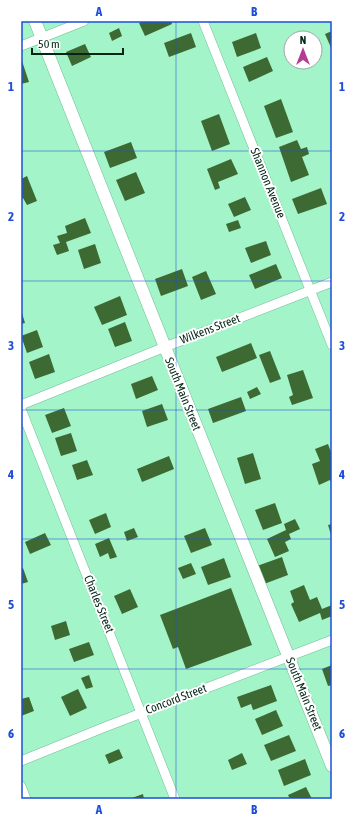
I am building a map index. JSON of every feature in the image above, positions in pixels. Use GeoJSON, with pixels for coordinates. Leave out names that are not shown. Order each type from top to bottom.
{"type":"FeatureCollection","features":[{"type":"Feature","properties":{"kind":"street","name":"South Main Street"},"geometry":{"type":"LineString","coordinates":[[35,21],[332,766]]}},
{"type":"Feature","properties":{"kind":"street"},"geometry":{"type":"LineString","coordinates":[[21,46],[84,21]]}},
{"type":"Feature","properties":{"kind":"street","name":"Shannon Avenue"},"geometry":{"type":"LineString","coordinates":[[203,21],[332,345]]}},
{"type":"Feature","properties":{"kind":"street","name":"Wilkens Street"},"geometry":{"type":"LineString","coordinates":[[21,405],[164,347],[332,282]]}},
{"type":"Feature","properties":{"kind":"street","name":"Charles Street"},"geometry":{"type":"LineString","coordinates":[[21,409],[176,799]]}},
{"type":"Feature","properties":{"kind":"street","name":"Concord Street"},"geometry":{"type":"LineString","coordinates":[[21,761],[141,713],[332,640]]}},
{"type":"Feature","properties":{"kind":"street"},"geometry":{"type":"LineString","coordinates":[[21,786],[26,799]]}},
{"type":"Feature","properties":{"kind":"building"},"geometry":{"type":"Polygon","coordinates":[[[145,21],[171,21],[172,24],[145,36],[139,23],[145,21]]]}},
{"type":"Feature","properties":{"kind":"building"},"geometry":{"type":"Polygon","coordinates":[[[119,28],[122,36],[112,41],[109,33],[119,28]]]}},
{"type":"Feature","properties":{"kind":"building"},"geometry":{"type":"Polygon","coordinates":[[[332,31],[332,50],[325,34],[332,31]]]}},
{"type":"Feature","properties":{"kind":"building"},"geometry":{"type":"Polygon","coordinates":[[[191,33],[196,47],[169,57],[164,43],[191,33]]]}},
{"type":"Feature","properties":{"kind":"building"},"geometry":{"type":"Polygon","coordinates":[[[256,33],[261,48],[237,57],[232,42],[256,33]]]}},
{"type":"Feature","properties":{"kind":"building"},"geometry":{"type":"Polygon","coordinates":[[[85,44],[91,57],[72,66],[66,52],[85,44]]]}},
{"type":"Feature","properties":{"kind":"building"},"geometry":{"type":"Polygon","coordinates":[[[267,57],[273,71],[249,82],[243,67],[267,57]]]}},
{"type":"Feature","properties":{"kind":"building"},"geometry":{"type":"Polygon","coordinates":[[[22,61],[29,82],[21,84],[21,62],[22,61]]]}},
{"type":"Feature","properties":{"kind":"building"},"geometry":{"type":"Polygon","coordinates":[[[281,99],[293,132],[276,138],[264,106],[281,99]]]}},
{"type":"Feature","properties":{"kind":"building"},"geometry":{"type":"Polygon","coordinates":[[[219,114],[230,144],[212,151],[201,121],[219,114]]]}},
{"type":"Feature","properties":{"kind":"building"},"geometry":{"type":"Polygon","coordinates":[[[297,140],[301,149],[307,147],[309,154],[302,157],[309,175],[291,182],[279,147],[297,140]]]}},
{"type":"Feature","properties":{"kind":"building"},"geometry":{"type":"Polygon","coordinates":[[[131,142],[137,158],[110,168],[104,152],[131,142]]]}},
{"type":"Feature","properties":{"kind":"building"},"geometry":{"type":"Polygon","coordinates":[[[231,159],[238,174],[218,182],[220,188],[215,190],[207,169],[231,159]]]}},
{"type":"Feature","properties":{"kind":"building"},"geometry":{"type":"Polygon","coordinates":[[[136,172],[145,193],[125,201],[116,180],[136,172]]]}},
{"type":"Feature","properties":{"kind":"building"},"geometry":{"type":"Polygon","coordinates":[[[27,176],[37,201],[27,205],[23,198],[21,199],[21,179],[27,176]]]}},
{"type":"Feature","properties":{"kind":"building"},"geometry":{"type":"Polygon","coordinates":[[[321,188],[327,204],[298,214],[292,199],[321,188]]]}},
{"type":"Feature","properties":{"kind":"building"},"geometry":{"type":"Polygon","coordinates":[[[245,197],[251,210],[234,217],[228,204],[245,197]]]}},
{"type":"Feature","properties":{"kind":"building"},"geometry":{"type":"Polygon","coordinates":[[[85,218],[91,233],[66,242],[69,251],[57,255],[53,245],[60,243],[57,236],[67,233],[65,226],[85,218]]]}},
{"type":"Feature","properties":{"kind":"building"},"geometry":{"type":"Polygon","coordinates":[[[238,220],[241,228],[229,232],[226,224],[238,220]]]}},
{"type":"Feature","properties":{"kind":"building"},"geometry":{"type":"Polygon","coordinates":[[[266,241],[271,255],[251,263],[245,248],[266,241]]]}},
{"type":"Feature","properties":{"kind":"building"},"geometry":{"type":"Polygon","coordinates":[[[95,244],[101,263],[84,269],[78,250],[95,244]]]}},
{"type":"Feature","properties":{"kind":"building"},"geometry":{"type":"Polygon","coordinates":[[[276,264],[282,278],[255,289],[249,275],[276,264]]]}},
{"type":"Feature","properties":{"kind":"building"},"geometry":{"type":"Polygon","coordinates":[[[182,269],[188,286],[161,296],[155,279],[182,269]]]}},
{"type":"Feature","properties":{"kind":"building"},"geometry":{"type":"Polygon","coordinates":[[[206,271],[216,294],[201,300],[192,277],[206,271]]]}},
{"type":"Feature","properties":{"kind":"building"},"geometry":{"type":"Polygon","coordinates":[[[120,296],[127,315],[102,325],[94,307],[120,296]]]}},
{"type":"Feature","properties":{"kind":"building"},"geometry":{"type":"Polygon","coordinates":[[[21,310],[25,323],[21,324],[21,310]]]}},
{"type":"Feature","properties":{"kind":"building"},"geometry":{"type":"Polygon","coordinates":[[[125,322],[132,341],[115,347],[108,329],[125,322]]]}},
{"type":"Feature","properties":{"kind":"building"},"geometry":{"type":"Polygon","coordinates":[[[37,330],[43,347],[27,353],[21,336],[37,330]]]}},
{"type":"Feature","properties":{"kind":"building"},"geometry":{"type":"Polygon","coordinates":[[[251,343],[257,358],[222,372],[216,357],[251,343]]]}},
{"type":"Feature","properties":{"kind":"building"},"geometry":{"type":"Polygon","coordinates":[[[270,351],[281,379],[270,383],[259,355],[270,351]]]}},
{"type":"Feature","properties":{"kind":"building"},"geometry":{"type":"Polygon","coordinates":[[[49,354],[55,372],[35,379],[29,362],[49,354]]]}},
{"type":"Feature","properties":{"kind":"building"},"geometry":{"type":"Polygon","coordinates":[[[303,370],[313,398],[292,405],[289,397],[293,395],[287,375],[303,370]]]}},
{"type":"Feature","properties":{"kind":"building"},"geometry":{"type":"Polygon","coordinates":[[[152,376],[158,390],[136,399],[131,384],[152,376]]]}},
{"type":"Feature","properties":{"kind":"building"},"geometry":{"type":"Polygon","coordinates":[[[257,387],[261,394],[250,399],[247,392],[257,387]]]}},
{"type":"Feature","properties":{"kind":"building"},"geometry":{"type":"Polygon","coordinates":[[[241,397],[246,411],[213,423],[208,409],[241,397]]]}},
{"type":"Feature","properties":{"kind":"building"},"geometry":{"type":"Polygon","coordinates":[[[162,404],[168,420],[147,427],[142,411],[162,404]]]}},
{"type":"Feature","properties":{"kind":"building"},"geometry":{"type":"Polygon","coordinates":[[[64,408],[71,426],[52,433],[45,415],[64,408]]]}},
{"type":"Feature","properties":{"kind":"building"},"geometry":{"type":"Polygon","coordinates":[[[71,433],[77,451],[61,456],[55,438],[71,433]]]}},
{"type":"Feature","properties":{"kind":"building"},"geometry":{"type":"Polygon","coordinates":[[[328,444],[332,455],[332,484],[330,480],[319,485],[312,464],[320,461],[315,449],[328,444]]]}},
{"type":"Feature","properties":{"kind":"building"},"geometry":{"type":"Polygon","coordinates":[[[253,453],[261,479],[245,484],[237,458],[253,453]]]}},
{"type":"Feature","properties":{"kind":"building"},"geometry":{"type":"Polygon","coordinates":[[[169,456],[174,469],[142,482],[137,469],[169,456]]]}},
{"type":"Feature","properties":{"kind":"building"},"geometry":{"type":"Polygon","coordinates":[[[87,460],[93,475],[77,480],[72,465],[87,460]]]}},
{"type":"Feature","properties":{"kind":"building"},"geometry":{"type":"Polygon","coordinates":[[[275,503],[282,523],[263,530],[255,510],[275,503]]]}},
{"type":"Feature","properties":{"kind":"building"},"geometry":{"type":"Polygon","coordinates":[[[106,513],[111,527],[95,534],[89,520],[106,513]]]}},
{"type":"Feature","properties":{"kind":"building"},"geometry":{"type":"Polygon","coordinates":[[[295,519],[300,529],[289,534],[291,539],[285,542],[289,551],[275,557],[267,539],[286,530],[284,524],[295,519]]]}},
{"type":"Feature","properties":{"kind":"building"},"geometry":{"type":"Polygon","coordinates":[[[332,524],[332,538],[328,525],[332,524]]]}},
{"type":"Feature","properties":{"kind":"building"},"geometry":{"type":"Polygon","coordinates":[[[134,528],[138,537],[127,541],[124,532],[134,528]]]}},
{"type":"Feature","properties":{"kind":"building"},"geometry":{"type":"Polygon","coordinates":[[[205,528],[212,545],[191,553],[184,536],[205,528]]]}},
{"type":"Feature","properties":{"kind":"building"},"geometry":{"type":"Polygon","coordinates":[[[45,533],[51,545],[30,554],[25,542],[45,533]]]}},
{"type":"Feature","properties":{"kind":"building"},"geometry":{"type":"Polygon","coordinates":[[[109,538],[117,557],[110,559],[108,553],[100,557],[95,544],[109,538]]]}},
{"type":"Feature","properties":{"kind":"building"},"geometry":{"type":"Polygon","coordinates":[[[282,557],[288,575],[264,584],[257,566],[282,557]]]}},
{"type":"Feature","properties":{"kind":"building"},"geometry":{"type":"Polygon","coordinates":[[[224,558],[231,577],[208,585],[201,567],[224,558]]]}},
{"type":"Feature","properties":{"kind":"building"},"geometry":{"type":"Polygon","coordinates":[[[191,563],[196,574],[183,579],[178,568],[191,563]]]}},
{"type":"Feature","properties":{"kind":"building"},"geometry":{"type":"Polygon","coordinates":[[[23,568],[28,582],[21,584],[21,569],[23,568]]]}},
{"type":"Feature","properties":{"kind":"building"},"geometry":{"type":"Polygon","coordinates":[[[304,585],[310,600],[317,597],[322,609],[332,605],[332,616],[322,620],[320,613],[299,622],[291,604],[294,602],[290,591],[304,585]]]}},
{"type":"Feature","properties":{"kind":"building"},"geometry":{"type":"Polygon","coordinates":[[[231,588],[252,645],[186,669],[178,647],[173,649],[160,615],[231,588]]]}},
{"type":"Feature","properties":{"kind":"building"},"geometry":{"type":"Polygon","coordinates":[[[130,589],[138,607],[122,614],[114,596],[130,589]]]}},
{"type":"Feature","properties":{"kind":"building"},"geometry":{"type":"Polygon","coordinates":[[[66,621],[70,635],[55,640],[51,626],[66,621]]]}},
{"type":"Feature","properties":{"kind":"building"},"geometry":{"type":"Polygon","coordinates":[[[89,642],[94,655],[74,662],[69,649],[89,642]]]}},
{"type":"Feature","properties":{"kind":"building"},"geometry":{"type":"Polygon","coordinates":[[[332,665],[332,685],[328,686],[322,669],[332,665]]]}},
{"type":"Feature","properties":{"kind":"building"},"geometry":{"type":"Polygon","coordinates":[[[89,675],[93,687],[86,689],[81,678],[89,675]]]}},
{"type":"Feature","properties":{"kind":"building"},"geometry":{"type":"Polygon","coordinates":[[[271,685],[277,701],[253,710],[251,704],[241,708],[237,697],[271,685]]]}},
{"type":"Feature","properties":{"kind":"building"},"geometry":{"type":"Polygon","coordinates":[[[78,689],[87,708],[70,716],[61,697],[78,689]]]}},
{"type":"Feature","properties":{"kind":"building"},"geometry":{"type":"Polygon","coordinates":[[[29,697],[34,711],[21,716],[21,699],[29,697]]]}},
{"type":"Feature","properties":{"kind":"building"},"geometry":{"type":"Polygon","coordinates":[[[276,710],[283,726],[262,735],[255,719],[276,710]]]}},
{"type":"Feature","properties":{"kind":"building"},"geometry":{"type":"Polygon","coordinates":[[[289,735],[296,751],[271,761],[264,745],[289,735]]]}},
{"type":"Feature","properties":{"kind":"building"},"geometry":{"type":"Polygon","coordinates":[[[119,749],[123,758],[109,764],[105,755],[119,749]]]}},
{"type":"Feature","properties":{"kind":"building"},"geometry":{"type":"Polygon","coordinates":[[[242,753],[247,764],[232,770],[228,760],[242,753]]]}},
{"type":"Feature","properties":{"kind":"building"},"geometry":{"type":"Polygon","coordinates":[[[305,759],[311,775],[284,786],[278,770],[305,759]]]}},
{"type":"Feature","properties":{"kind":"building"},"geometry":{"type":"Polygon","coordinates":[[[306,787],[312,799],[290,799],[288,795],[306,787]]]}},
{"type":"Feature","properties":{"kind":"building"},"geometry":{"type":"Polygon","coordinates":[[[143,794],[144,799],[129,799],[143,794]]]}}]}
